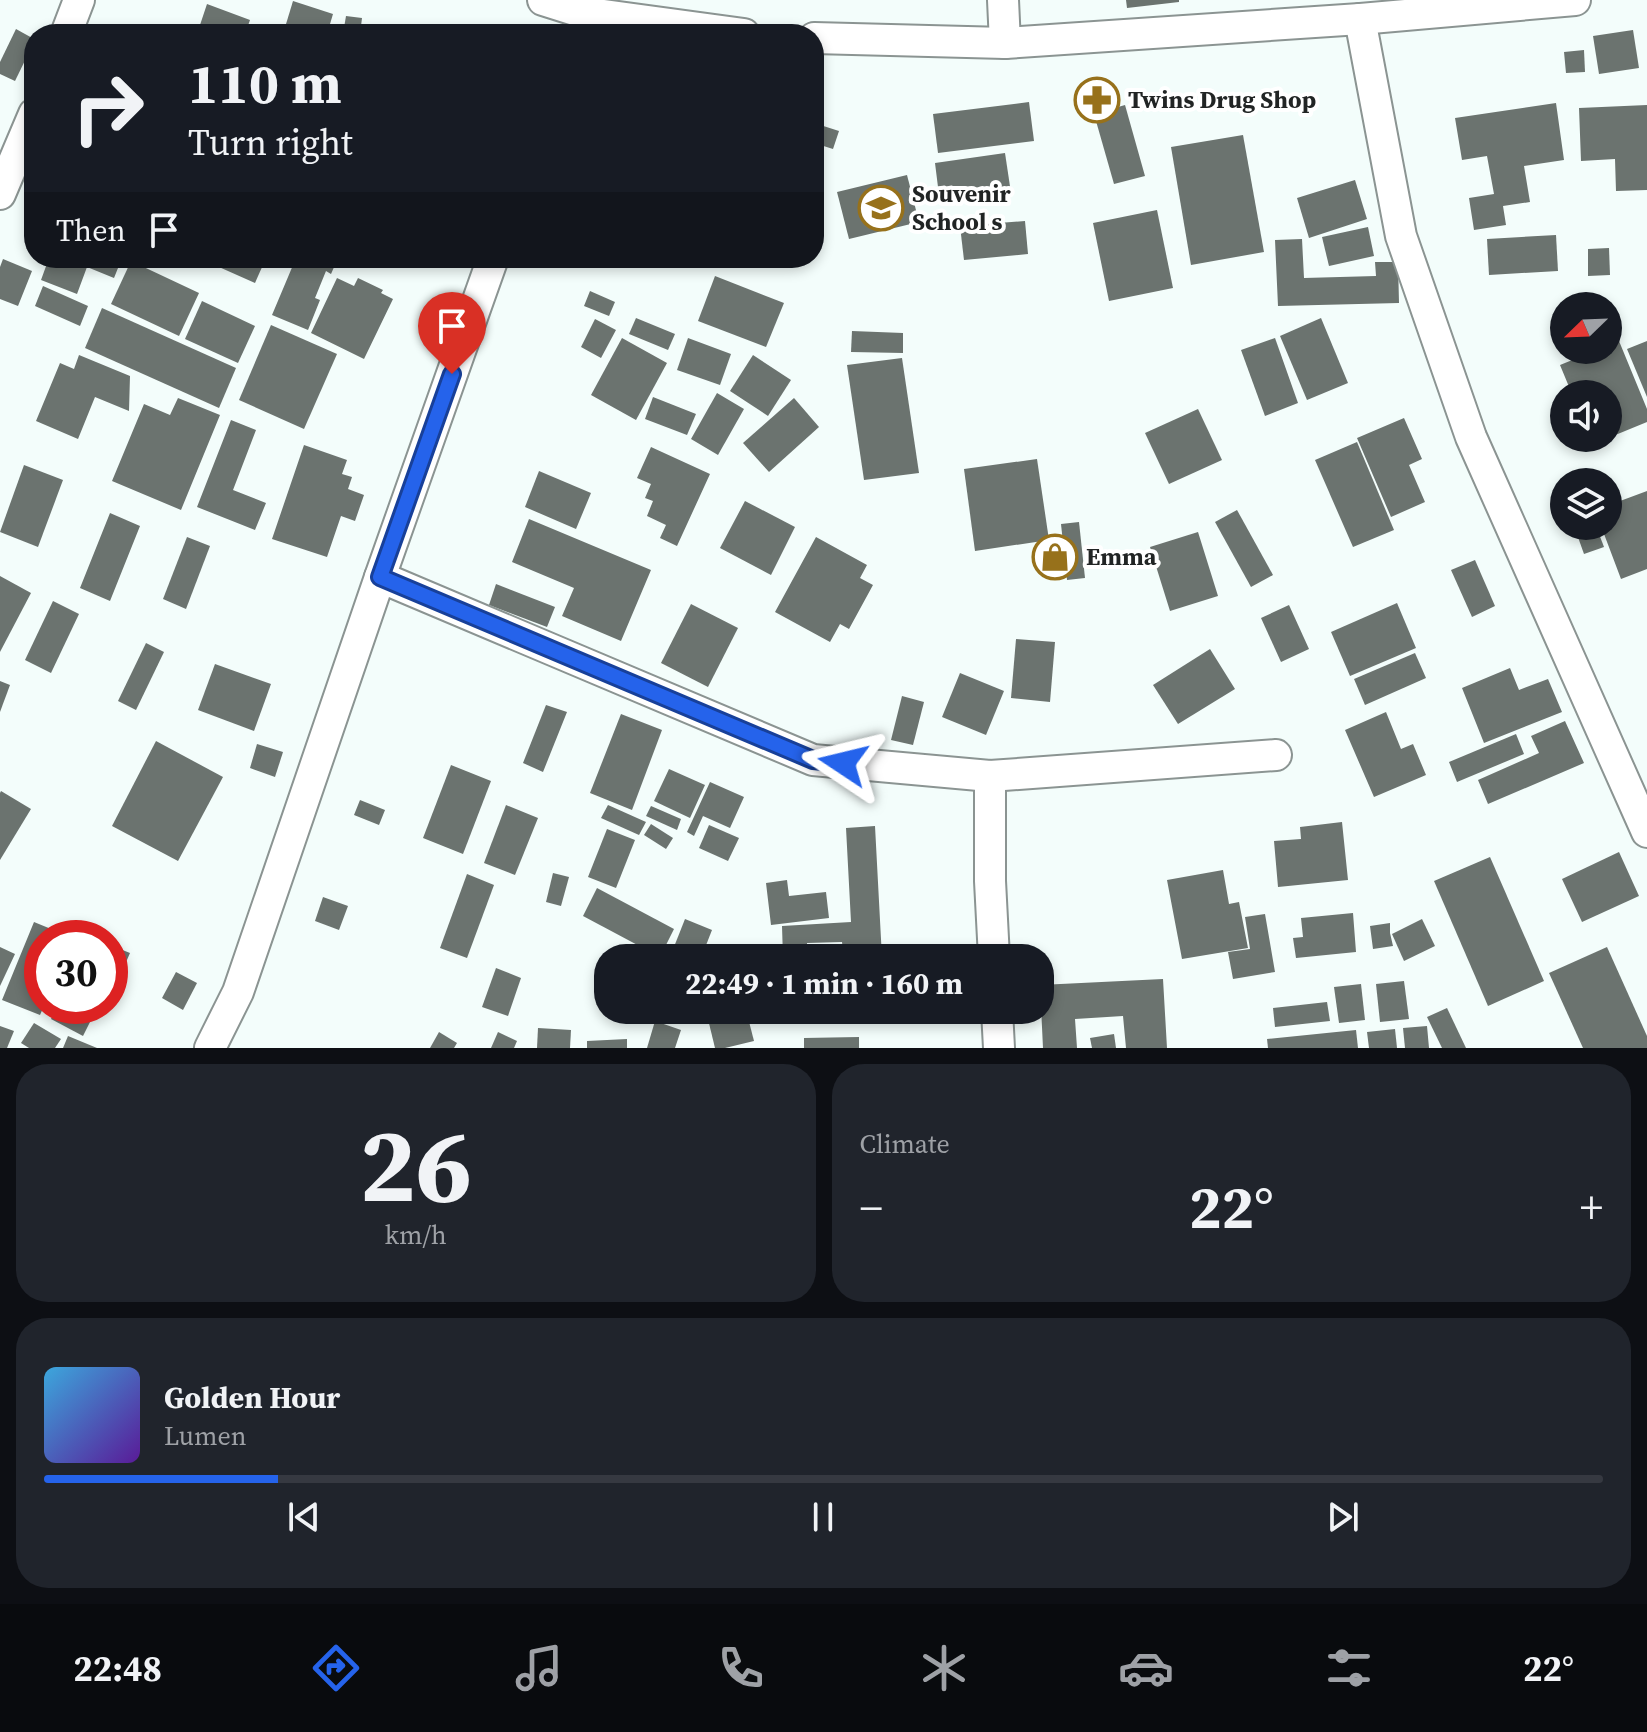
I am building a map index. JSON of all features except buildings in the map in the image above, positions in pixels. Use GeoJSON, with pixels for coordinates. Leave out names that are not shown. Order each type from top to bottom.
{"type":"FeatureCollection","features":[{"type":"Feature","properties":{"kind":"street"},"geometry":{"type":"LineString","coordinates":[[70,24],[79,0]]}},
{"type":"Feature","properties":{"kind":"street"},"geometry":{"type":"LineString","coordinates":[[543,0],[577,23]]}},
{"type":"Feature","properties":{"kind":"street"},"geometry":{"type":"LineString","coordinates":[[1003,0],[1005,43]]}},
{"type":"Feature","properties":{"kind":"street"},"geometry":{"type":"LineString","coordinates":[[824,38],[1005,43],[1360,19],[1575,0]]}},
{"type":"Feature","properties":{"kind":"street"},"geometry":{"type":"LineString","coordinates":[[1360,19],[1401,236],[1471,437],[1647,832]]}},
{"type":"Feature","properties":{"kind":"street"},"geometry":{"type":"LineString","coordinates":[[0,194],[24,138]]}},
{"type":"Feature","properties":{"kind":"street"},"geometry":{"type":"LineString","coordinates":[[210,1048],[238,992],[489,268]]}},
{"type":"Feature","properties":{"kind":"street"},"geometry":{"type":"LineString","coordinates":[[380,577],[813,760],[990,776],[1276,755]]}},
{"type":"Feature","properties":{"kind":"street"},"geometry":{"type":"LineString","coordinates":[[990,776],[993,944]]}},
{"type":"Feature","properties":{"kind":"street"},"geometry":{"type":"LineString","coordinates":[[998,1024],[999,1048]]}},
{"type":"Feature","properties":{"kind":"place","name":"Twins Drug Shop"},"geometry":{"type":"Point","coordinates":[1097,100]}},
{"type":"Feature","properties":{"kind":"place","name":"Souvenir School s"},"geometry":{"type":"Point","coordinates":[881,208]}},
{"type":"Feature","properties":{"kind":"place","name":"Emma"},"geometry":{"type":"Point","coordinates":[1055,557]}},
{"type":"Feature","properties":{"kind":"route"},"geometry":{"type":"LineString","coordinates":[[452,374],[380,577],[813,760],[843,763]]}}]}
